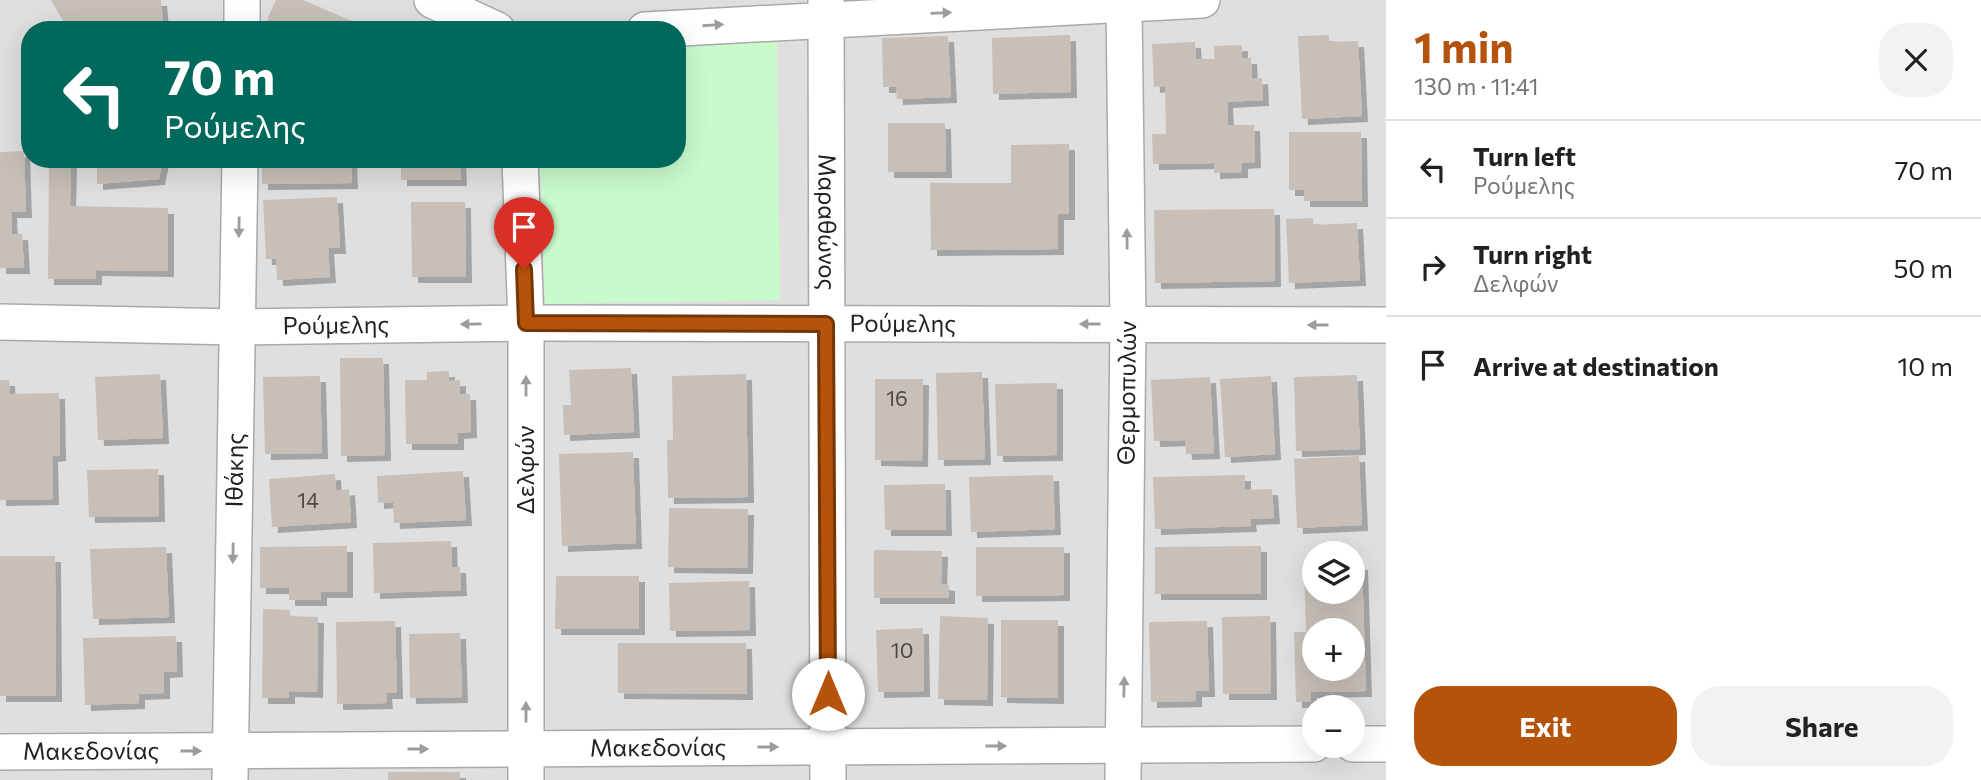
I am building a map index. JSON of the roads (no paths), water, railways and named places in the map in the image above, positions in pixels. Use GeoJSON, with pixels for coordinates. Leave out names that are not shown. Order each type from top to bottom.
{"type":"FeatureCollection","features":[{"type":"Feature","properties":{"kind":"street"},"geometry":{"type":"LineString","coordinates":[[242,0],[242,21]]}},
{"type":"Feature","properties":{"kind":"street"},"geometry":{"type":"LineString","coordinates":[[432,0],[478,21]]}},
{"type":"Feature","properties":{"kind":"street"},"geometry":{"type":"LineString","coordinates":[[686,25],[826,9],[1124,6],[1202,0]]}},
{"type":"Feature","properties":{"kind":"street","name":"Θερμοπυλών"},"geometry":{"type":"LineString","coordinates":[[1123,780],[1128,324],[1124,6]]}},
{"type":"Feature","properties":{"kind":"street","name":"Μαραθώνος"},"geometry":{"type":"LineString","coordinates":[[826,9],[828,763]]}},
{"type":"Feature","properties":{"kind":"street","name":"Ιθάκης"},"geometry":{"type":"LineString","coordinates":[[230,765],[240,168]]}},
{"type":"Feature","properties":{"kind":"street","name":"Δελφών"},"geometry":{"type":"LineString","coordinates":[[520,168],[526,323],[526,764]]}},
{"type":"Feature","properties":{"kind":"street","name":"Ρούμελης"},"geometry":{"type":"LineString","coordinates":[[0,322],[237,327],[526,323],[1386,326]]}},
{"type":"Feature","properties":{"kind":"street","name":"Μακεδονίας"},"geometry":{"type":"LineString","coordinates":[[0,752],[230,765],[828,763],[1123,746],[1302,744]]}},
{"type":"Feature","properties":{"kind":"street"},"geometry":{"type":"LineString","coordinates":[[1365,744],[1386,744]]}}]}
